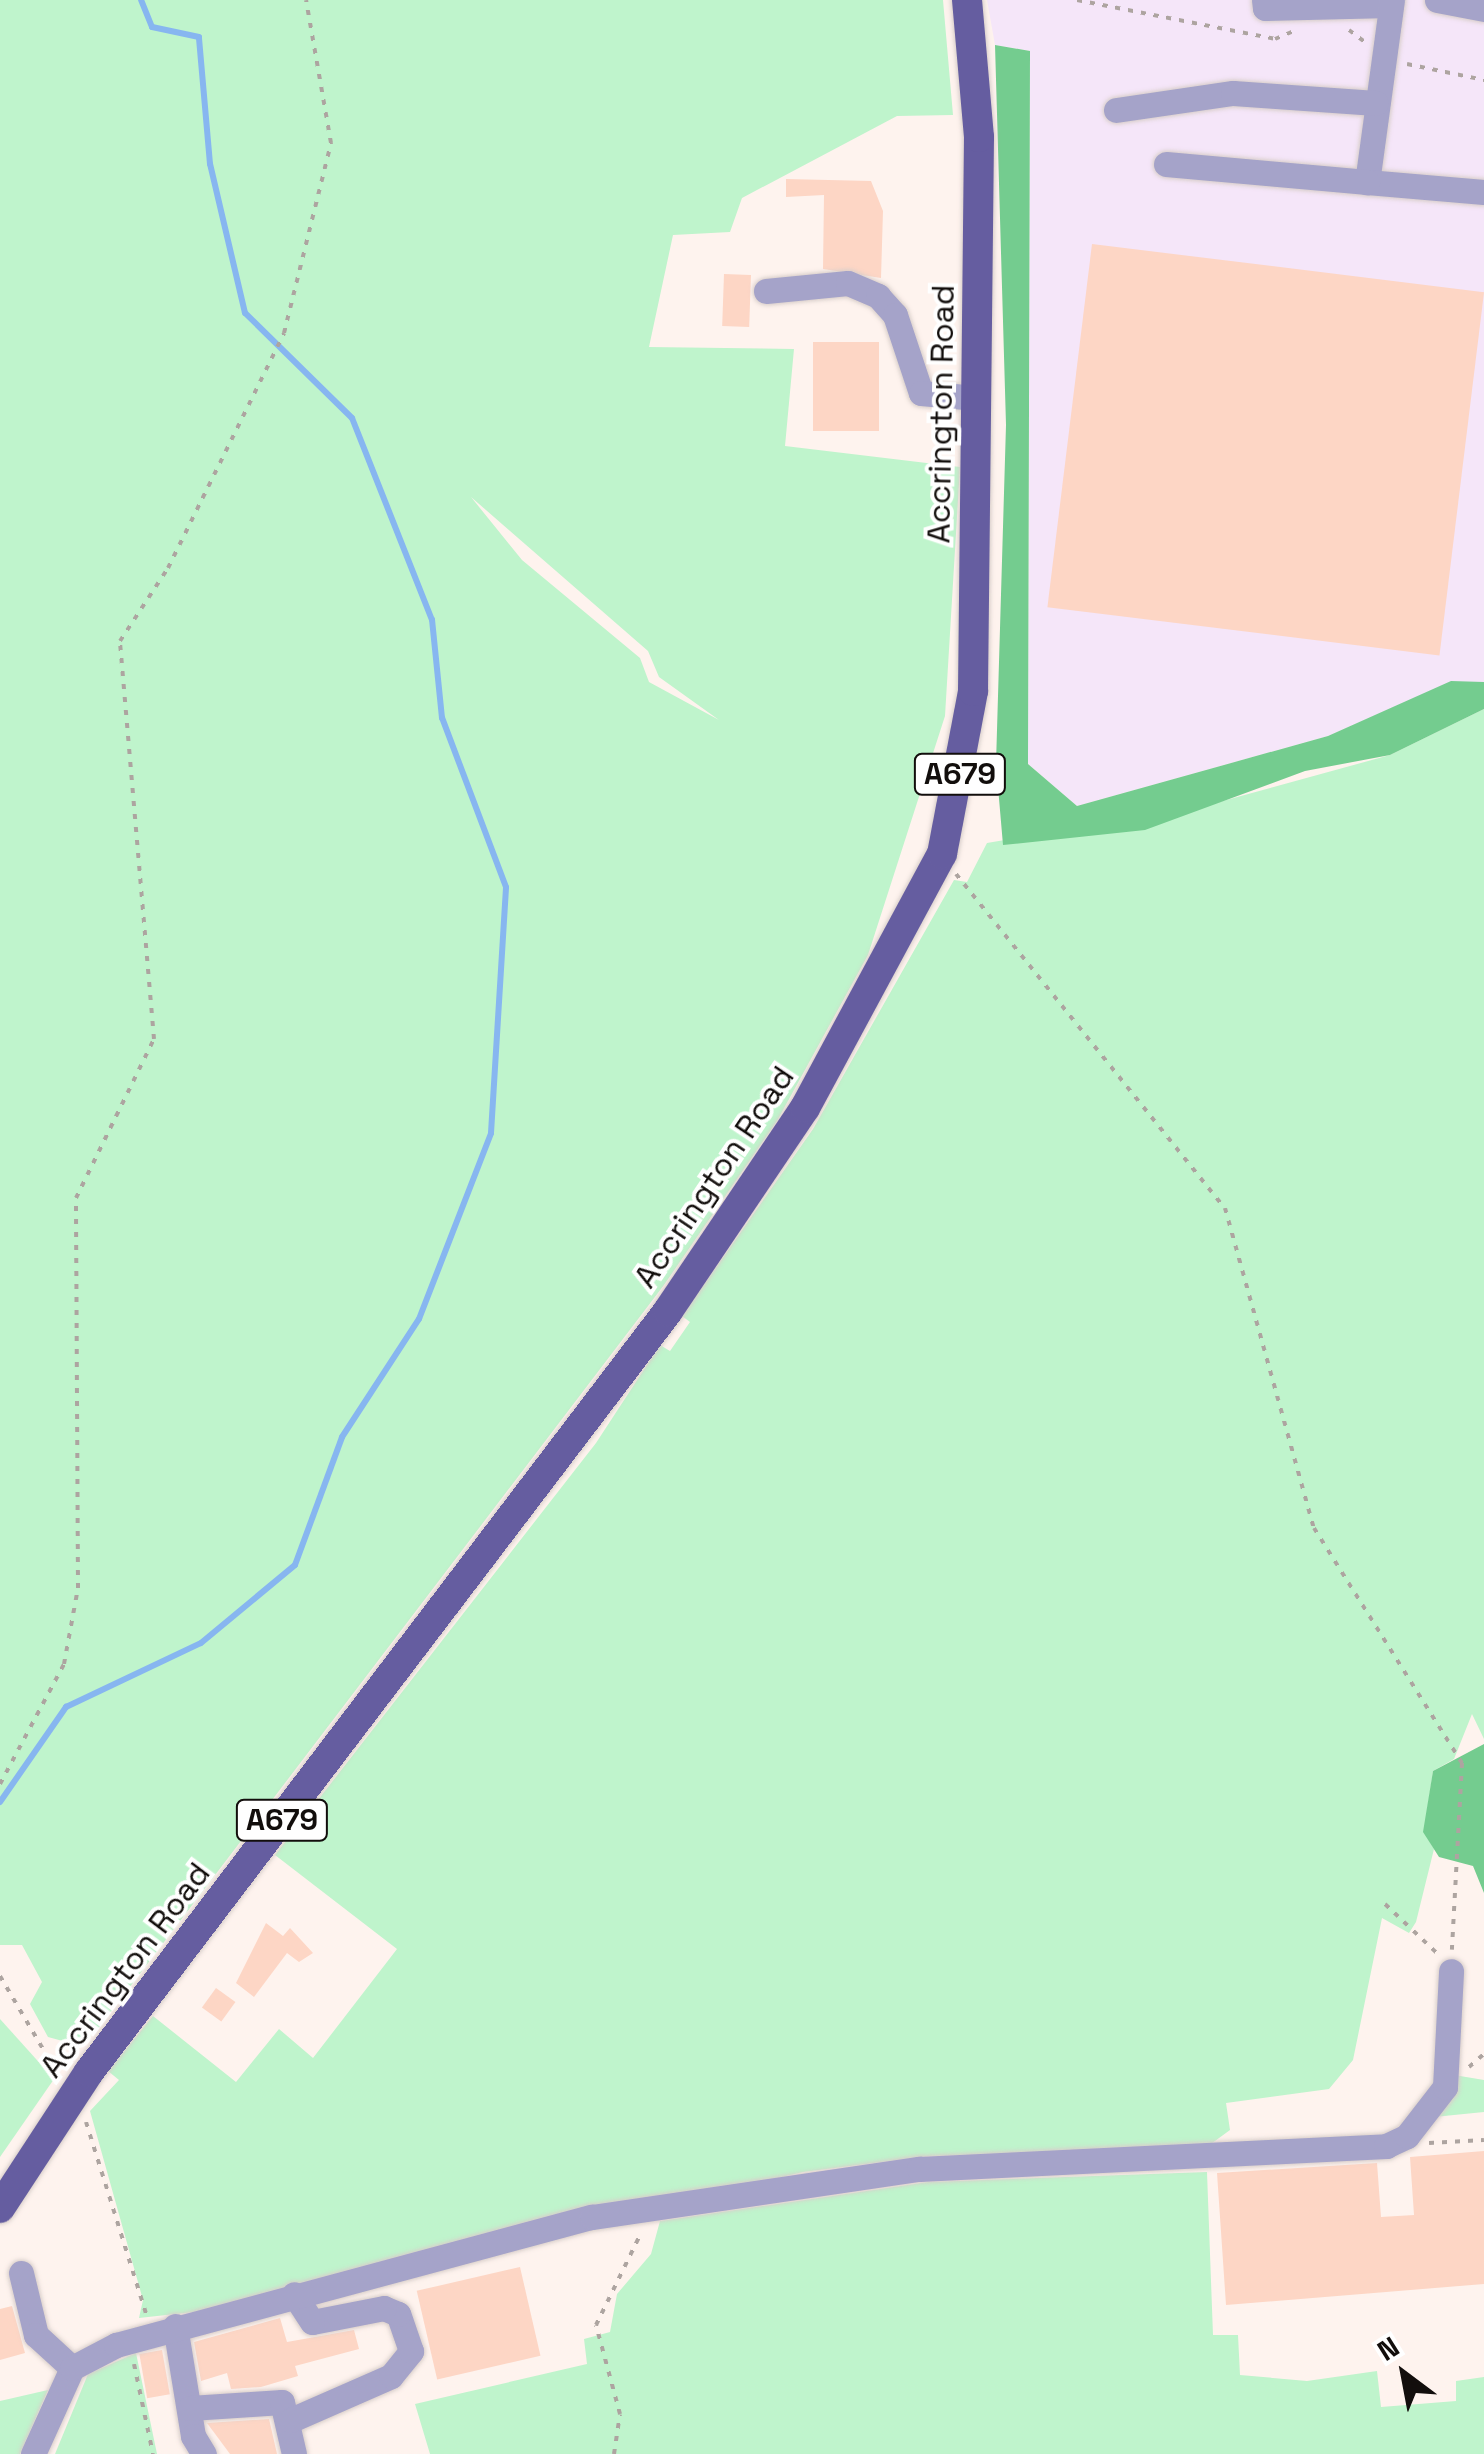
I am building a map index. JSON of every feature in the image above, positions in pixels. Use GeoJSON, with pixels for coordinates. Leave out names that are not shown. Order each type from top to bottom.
{"type":"FeatureCollection","features":[{"type":"Feature","properties":{"kind":"main road","name":"Accrington Road"},"geometry":{"type":"LineString","coordinates":[[0,2208],[72,2097],[668,1310],[804,1108],[942,854],[974,691],[979,137],[967,0]]}},
{"type":"Feature","properties":{"kind":"street"},"geometry":{"type":"LineString","coordinates":[[1264,0],[1265,8],[1392,2],[1394,62],[1375,112],[1367,182]]}},
{"type":"Feature","properties":{"kind":"street"},"geometry":{"type":"LineString","coordinates":[[1448,1],[1484,9]]}},
{"type":"Feature","properties":{"kind":"street"},"geometry":{"type":"LineString","coordinates":[[1116,110],[1233,92],[1375,112]]}},
{"type":"Feature","properties":{"kind":"street"},"geometry":{"type":"LineString","coordinates":[[1166,164],[1484,192]]}},
{"type":"Feature","properties":{"kind":"street"},"geometry":{"type":"LineString","coordinates":[[766,291],[848,283],[878,296],[895,316],[921,393],[976,398]]}},
{"type":"Feature","properties":{"kind":"street"},"geometry":{"type":"LineString","coordinates":[[33,2454],[72,2368],[152,2333],[636,2210],[919,2169],[1386,2146],[1408,2136],[1445,2087],[1451,1971]]}},
{"type":"Feature","properties":{"kind":"street"},"geometry":{"type":"LineString","coordinates":[[20,2272],[36,2335],[72,2368]]}},
{"type":"Feature","properties":{"kind":"street"},"geometry":{"type":"LineString","coordinates":[[291,2420],[391,2376],[411,2351],[398,2314],[384,2308],[312,2322],[294,2294]]}},
{"type":"Feature","properties":{"kind":"street"},"geometry":{"type":"LineString","coordinates":[[152,2333],[190,2408],[204,2454]]}},
{"type":"Feature","properties":{"kind":"street"},"geometry":{"type":"LineString","coordinates":[[190,2408],[269,2399],[287,2406],[294,2454]]}},
{"type":"Feature","properties":{"kind":"path"},"geometry":{"type":"LineString","coordinates":[[0,1784],[64,1664],[78,1588],[76,1198],[154,1039],[120,641],[168,568],[284,333],[331,143],[306,0]]}},
{"type":"Feature","properties":{"kind":"path"},"geometry":{"type":"LineString","coordinates":[[1077,0],[1275,40],[1307,25]]}},
{"type":"Feature","properties":{"kind":"path"},"geometry":{"type":"LineString","coordinates":[[1338,29],[1353,30],[1394,62],[1484,80]]}},
{"type":"Feature","properties":{"kind":"path"},"geometry":{"type":"LineString","coordinates":[[942,854],[1224,1208],[1314,1528],[1462,1764],[1451,1971]]}},
{"type":"Feature","properties":{"kind":"path"},"geometry":{"type":"LineString","coordinates":[[1385,1904],[1451,1971]]}},
{"type":"Feature","properties":{"kind":"path"},"geometry":{"type":"LineString","coordinates":[[0,1976],[72,2097],[152,2333],[153,2454]]}},
{"type":"Feature","properties":{"kind":"path"},"geometry":{"type":"LineString","coordinates":[[1425,2143],[1484,2140]]}},
{"type":"Feature","properties":{"kind":"path"},"geometry":{"type":"LineString","coordinates":[[614,2454],[620,2414],[596,2324],[600,2302],[640,2244],[636,2210]]}},
{"type":"Feature","properties":{"kind":"shaded area"},"geometry":{"type":"Polygon","coordinates":[[[987,0],[1484,0],[1484,682],[1451,682],[1328,736],[1077,806],[1028,764],[1030,51],[995,45],[987,0]]]}},
{"type":"Feature","properties":{"kind":"green space"},"geometry":{"type":"Polygon","coordinates":[[[0,0],[943,0],[953,115],[897,116],[742,198],[730,232],[673,235],[649,347],[794,349],[785,446],[960,467],[945,716],[868,955],[777,1121],[664,1285],[94,2034],[70,2043],[48,2037],[30,2004],[42,1982],[22,1945],[0,1945],[0,0]],[[471,497],[522,560],[640,658],[649,682],[719,720],[659,677],[648,651],[471,497]]]}},
{"type":"Feature","properties":{"kind":"green space"},"geometry":{"type":"Polygon","coordinates":[[[995,45],[1030,51],[1028,764],[1077,806],[1328,736],[1451,681],[1484,682],[1484,709],[1390,755],[1305,771],[1145,830],[1003,845],[996,764],[1006,425],[995,45]]]}},
{"type":"Feature","properties":{"kind":"green space"},"geometry":{"type":"Polygon","coordinates":[[[1484,709],[1484,1739],[1472,1714],[1454,1759],[1433,1771],[1424,1832],[1434,1849],[1416,1922],[1409,1933],[1382,1918],[1353,2060],[1329,2089],[1226,2103],[1230,2130],[1204,2149],[929,2156],[803,2172],[230,2308],[139,2318],[143,2300],[90,2111],[119,2080],[108,2071],[153,2016],[236,2082],[279,2029],[313,2058],[397,1949],[275,1855],[596,1443],[660,1345],[670,1351],[690,1322],[682,1316],[813,1129],[954,880],[967,882],[987,843],[1208,805],[1390,755],[1484,709]]]}},
{"type":"Feature","properties":{"kind":"green space"},"geometry":{"type":"Polygon","coordinates":[[[1484,1744],[1484,1893],[1473,1866],[1439,1857],[1423,1832],[1433,1771],[1484,1744]]]}},
{"type":"Feature","properties":{"kind":"green space"},"geometry":{"type":"Polygon","coordinates":[[[0,2019],[54,2079],[0,2157],[0,2019]]]}},
{"type":"Feature","properties":{"kind":"green space"},"geometry":{"type":"Polygon","coordinates":[[[1454,2075],[1484,2080],[1484,2112],[1434,2117],[1454,2075]]]}},
{"type":"Feature","properties":{"kind":"green space"},"geometry":{"type":"Polygon","coordinates":[[[1207,2172],[1213,2335],[1238,2335],[1240,2375],[1307,2381],[1377,2371],[1381,2407],[1456,2401],[1456,2381],[1484,2377],[1484,2454],[430,2454],[415,2404],[587,2364],[584,2339],[610,2332],[617,2294],[651,2254],[660,2221],[928,2182],[1207,2172]]]}},
{"type":"Feature","properties":{"kind":"green space"},"geometry":{"type":"Polygon","coordinates":[[[136,2353],[157,2454],[55,2454],[88,2374],[136,2353]]]}},
{"type":"Feature","properties":{"kind":"green space"},"geometry":{"type":"Polygon","coordinates":[[[48,2390],[20,2454],[0,2454],[0,2401],[48,2390]]]}},
{"type":"Feature","properties":{"kind":"building"},"geometry":{"type":"Polygon","coordinates":[[[786,179],[871,181],[883,211],[881,278],[823,269],[824,195],[786,197],[786,179]]]}},
{"type":"Feature","properties":{"kind":"building"},"geometry":{"type":"Polygon","coordinates":[[[1092,244],[1484,292],[1439,655],[1047,607],[1092,244]]]}},
{"type":"Feature","properties":{"kind":"building"},"geometry":{"type":"Polygon","coordinates":[[[724,274],[751,275],[749,327],[722,326],[724,274]]]}},
{"type":"Feature","properties":{"kind":"building"},"geometry":{"type":"Polygon","coordinates":[[[813,342],[879,342],[879,431],[813,431],[813,342]]]}},
{"type":"Feature","properties":{"kind":"building"},"geometry":{"type":"Polygon","coordinates":[[[266,1923],[283,1936],[290,1928],[313,1953],[299,1962],[287,1953],[254,1997],[236,1983],[266,1923]]]}},
{"type":"Feature","properties":{"kind":"building"},"geometry":{"type":"Polygon","coordinates":[[[216,1988],[235,2002],[221,2022],[202,2007],[216,1988]]]}},
{"type":"Feature","properties":{"kind":"building"},"geometry":{"type":"Polygon","coordinates":[[[1484,2151],[1484,2284],[1226,2305],[1217,2173],[1377,2163],[1381,2217],[1414,2215],[1410,2157],[1484,2151]]]}},
{"type":"Feature","properties":{"kind":"building"},"geometry":{"type":"Polygon","coordinates":[[[520,2267],[540,2356],[437,2380],[417,2291],[520,2267]]]}},
{"type":"Feature","properties":{"kind":"building"},"geometry":{"type":"Polygon","coordinates":[[[12,2306],[25,2353],[0,2360],[0,2309],[12,2306]]]}},
{"type":"Feature","properties":{"kind":"building"},"geometry":{"type":"Polygon","coordinates":[[[280,2318],[287,2342],[354,2330],[359,2349],[295,2366],[298,2376],[261,2387],[231,2389],[227,2373],[201,2381],[194,2342],[280,2318]]]}},
{"type":"Feature","properties":{"kind":"building"},"geometry":{"type":"Polygon","coordinates":[[[162,2350],[170,2394],[147,2398],[139,2354],[162,2350]]]}},
{"type":"Feature","properties":{"kind":"building"},"geometry":{"type":"Polygon","coordinates":[[[269,2419],[277,2454],[230,2454],[207,2423],[269,2419]]]}},
{"type":"Feature","properties":{"kind":"waterway"},"geometry":{"type":"LineString","coordinates":[[0,1802],[66,1707],[201,1643],[295,1565],[342,1437],[419,1319],[491,1133],[506,887],[442,718],[432,620],[352,418],[245,313],[210,164],[199,37],[152,27],[141,0]]}}]}
